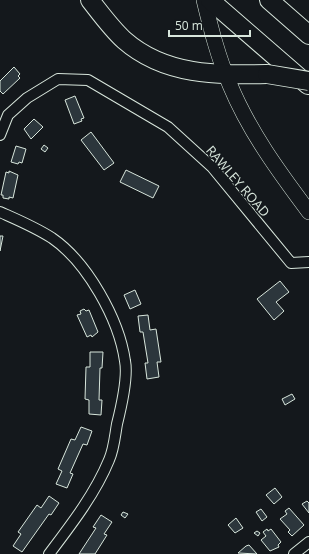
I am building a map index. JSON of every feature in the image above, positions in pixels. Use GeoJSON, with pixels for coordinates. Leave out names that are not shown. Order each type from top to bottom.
{"type":"FeatureCollection","features":[{"type":"Feature","properties":{"kind":"highway"},"geometry":{"type":"LineString","coordinates":[[90,0],[121,36],[148,56],[186,70],[226,76],[268,74],[309,81]]}},
{"type":"Feature","properties":{"kind":"highway"},"geometry":{"type":"LineString","coordinates":[[210,0],[309,85]]}},
{"type":"Feature","properties":{"kind":"highway"},"geometry":{"type":"LineString","coordinates":[[268,0],[309,35]]}},
{"type":"Feature","properties":{"kind":"main road"},"geometry":{"type":"LineString","coordinates":[[204,0],[226,76],[242,112],[258,140],[309,212]]}},
{"type":"Feature","properties":{"kind":"street","name":"RAWLEY ROAD"},"geometry":{"type":"LineString","coordinates":[[0,135],[8,115],[27,98],[58,79],[88,80],[168,127],[212,167],[291,263],[309,262]]}},
{"type":"Feature","properties":{"kind":"street"},"geometry":{"type":"LineString","coordinates":[[0,212],[26,223],[53,239],[81,266],[107,306],[117,328],[126,362],[121,408],[110,459],[90,497],[70,527],[48,554]]}},
{"type":"Feature","properties":{"kind":"street"},"geometry":{"type":"LineString","coordinates":[[294,554],[309,542]]}},
{"type":"Feature","properties":{"kind":"building"},"geometry":{"type":"Polygon","coordinates":[[[14,67],[20,74],[18,76],[20,78],[3,94],[0,91],[0,81],[14,67]]]}},
{"type":"Feature","properties":{"kind":"building"},"geometry":{"type":"Polygon","coordinates":[[[75,96],[84,118],[81,119],[82,121],[74,124],[65,100],[75,96]]]}},
{"type":"Feature","properties":{"kind":"building"},"geometry":{"type":"Polygon","coordinates":[[[34,119],[43,127],[31,139],[24,129],[34,119]]]}},
{"type":"Feature","properties":{"kind":"building"},"geometry":{"type":"Polygon","coordinates":[[[91,132],[114,163],[104,170],[81,140],[91,132]]]}},
{"type":"Feature","properties":{"kind":"building"},"geometry":{"type":"Polygon","coordinates":[[[44,145],[48,148],[45,152],[41,149],[44,145]]]}},
{"type":"Feature","properties":{"kind":"building"},"geometry":{"type":"Polygon","coordinates":[[[16,146],[26,149],[22,163],[19,162],[18,164],[11,162],[16,146]]]}},
{"type":"Feature","properties":{"kind":"building"},"geometry":{"type":"Polygon","coordinates":[[[126,170],[159,186],[153,198],[120,182],[126,170]]]}},
{"type":"Feature","properties":{"kind":"building"},"geometry":{"type":"Polygon","coordinates":[[[9,171],[18,175],[13,198],[9,197],[9,199],[3,198],[3,195],[1,195],[6,172],[9,173],[9,171]]]}},
{"type":"Feature","properties":{"kind":"building"},"geometry":{"type":"Polygon","coordinates":[[[0,236],[3,236],[0,251],[0,236]]]}},
{"type":"Feature","properties":{"kind":"building"},"geometry":{"type":"Polygon","coordinates":[[[280,281],[289,292],[276,302],[284,311],[274,320],[257,299],[280,281]]]}},
{"type":"Feature","properties":{"kind":"building"},"geometry":{"type":"Polygon","coordinates":[[[135,290],[141,304],[130,309],[124,295],[135,290]]]}},
{"type":"Feature","properties":{"kind":"building"},"geometry":{"type":"Polygon","coordinates":[[[84,309],[86,311],[89,310],[98,332],[92,337],[91,335],[87,337],[77,315],[81,314],[80,311],[84,309]]]}},
{"type":"Feature","properties":{"kind":"building"},"geometry":{"type":"Polygon","coordinates":[[[148,315],[150,330],[156,329],[161,362],[157,362],[159,377],[147,379],[145,363],[148,363],[143,332],[140,332],[138,316],[148,315]]]}},
{"type":"Feature","properties":{"kind":"building"},"geometry":{"type":"Polygon","coordinates":[[[90,352],[103,352],[102,368],[100,368],[99,400],[102,400],[101,415],[89,414],[89,400],[85,399],[86,367],[90,367],[90,352]]]}},
{"type":"Feature","properties":{"kind":"building"},"geometry":{"type":"Polygon","coordinates":[[[292,394],[295,399],[285,405],[282,399],[292,394]]]}},
{"type":"Feature","properties":{"kind":"building"},"geometry":{"type":"Polygon","coordinates":[[[81,427],[92,431],[87,445],[83,444],[70,473],[73,474],[67,488],[56,484],[62,471],[58,469],[71,439],[75,440],[81,427]]]}},
{"type":"Feature","properties":{"kind":"building"},"geometry":{"type":"Polygon","coordinates":[[[275,488],[282,497],[274,504],[266,495],[275,488]]]}},
{"type":"Feature","properties":{"kind":"building"},"geometry":{"type":"Polygon","coordinates":[[[49,496],[59,503],[51,515],[49,514],[22,552],[13,546],[21,534],[18,532],[37,505],[41,508],[49,496]]]}},
{"type":"Feature","properties":{"kind":"building"},"geometry":{"type":"Polygon","coordinates":[[[307,501],[309,503],[309,513],[302,504],[307,501]]]}},
{"type":"Feature","properties":{"kind":"building"},"geometry":{"type":"Polygon","coordinates":[[[289,508],[304,525],[292,536],[288,532],[290,530],[280,519],[287,514],[285,511],[289,508]]]}},
{"type":"Feature","properties":{"kind":"building"},"geometry":{"type":"Polygon","coordinates":[[[261,509],[267,517],[262,521],[256,512],[261,509]]]}},
{"type":"Feature","properties":{"kind":"building"},"geometry":{"type":"Polygon","coordinates":[[[123,512],[128,514],[125,518],[121,515],[123,512]]]}},
{"type":"Feature","properties":{"kind":"building"},"geometry":{"type":"Polygon","coordinates":[[[101,515],[112,522],[104,534],[107,535],[95,554],[79,554],[96,528],[93,527],[101,515]]]}},
{"type":"Feature","properties":{"kind":"building"},"geometry":{"type":"Polygon","coordinates":[[[236,518],[243,528],[235,533],[228,525],[236,518]]]}},
{"type":"Feature","properties":{"kind":"building"},"geometry":{"type":"Polygon","coordinates":[[[267,529],[268,531],[271,529],[281,542],[278,545],[279,547],[270,551],[261,540],[266,536],[263,532],[267,529]]]}},
{"type":"Feature","properties":{"kind":"building"},"geometry":{"type":"Polygon","coordinates":[[[257,531],[260,533],[258,536],[254,533],[257,531]]]}},
{"type":"Feature","properties":{"kind":"building"},"geometry":{"type":"Polygon","coordinates":[[[249,545],[257,554],[238,553],[246,546],[249,545]]]}}]}
